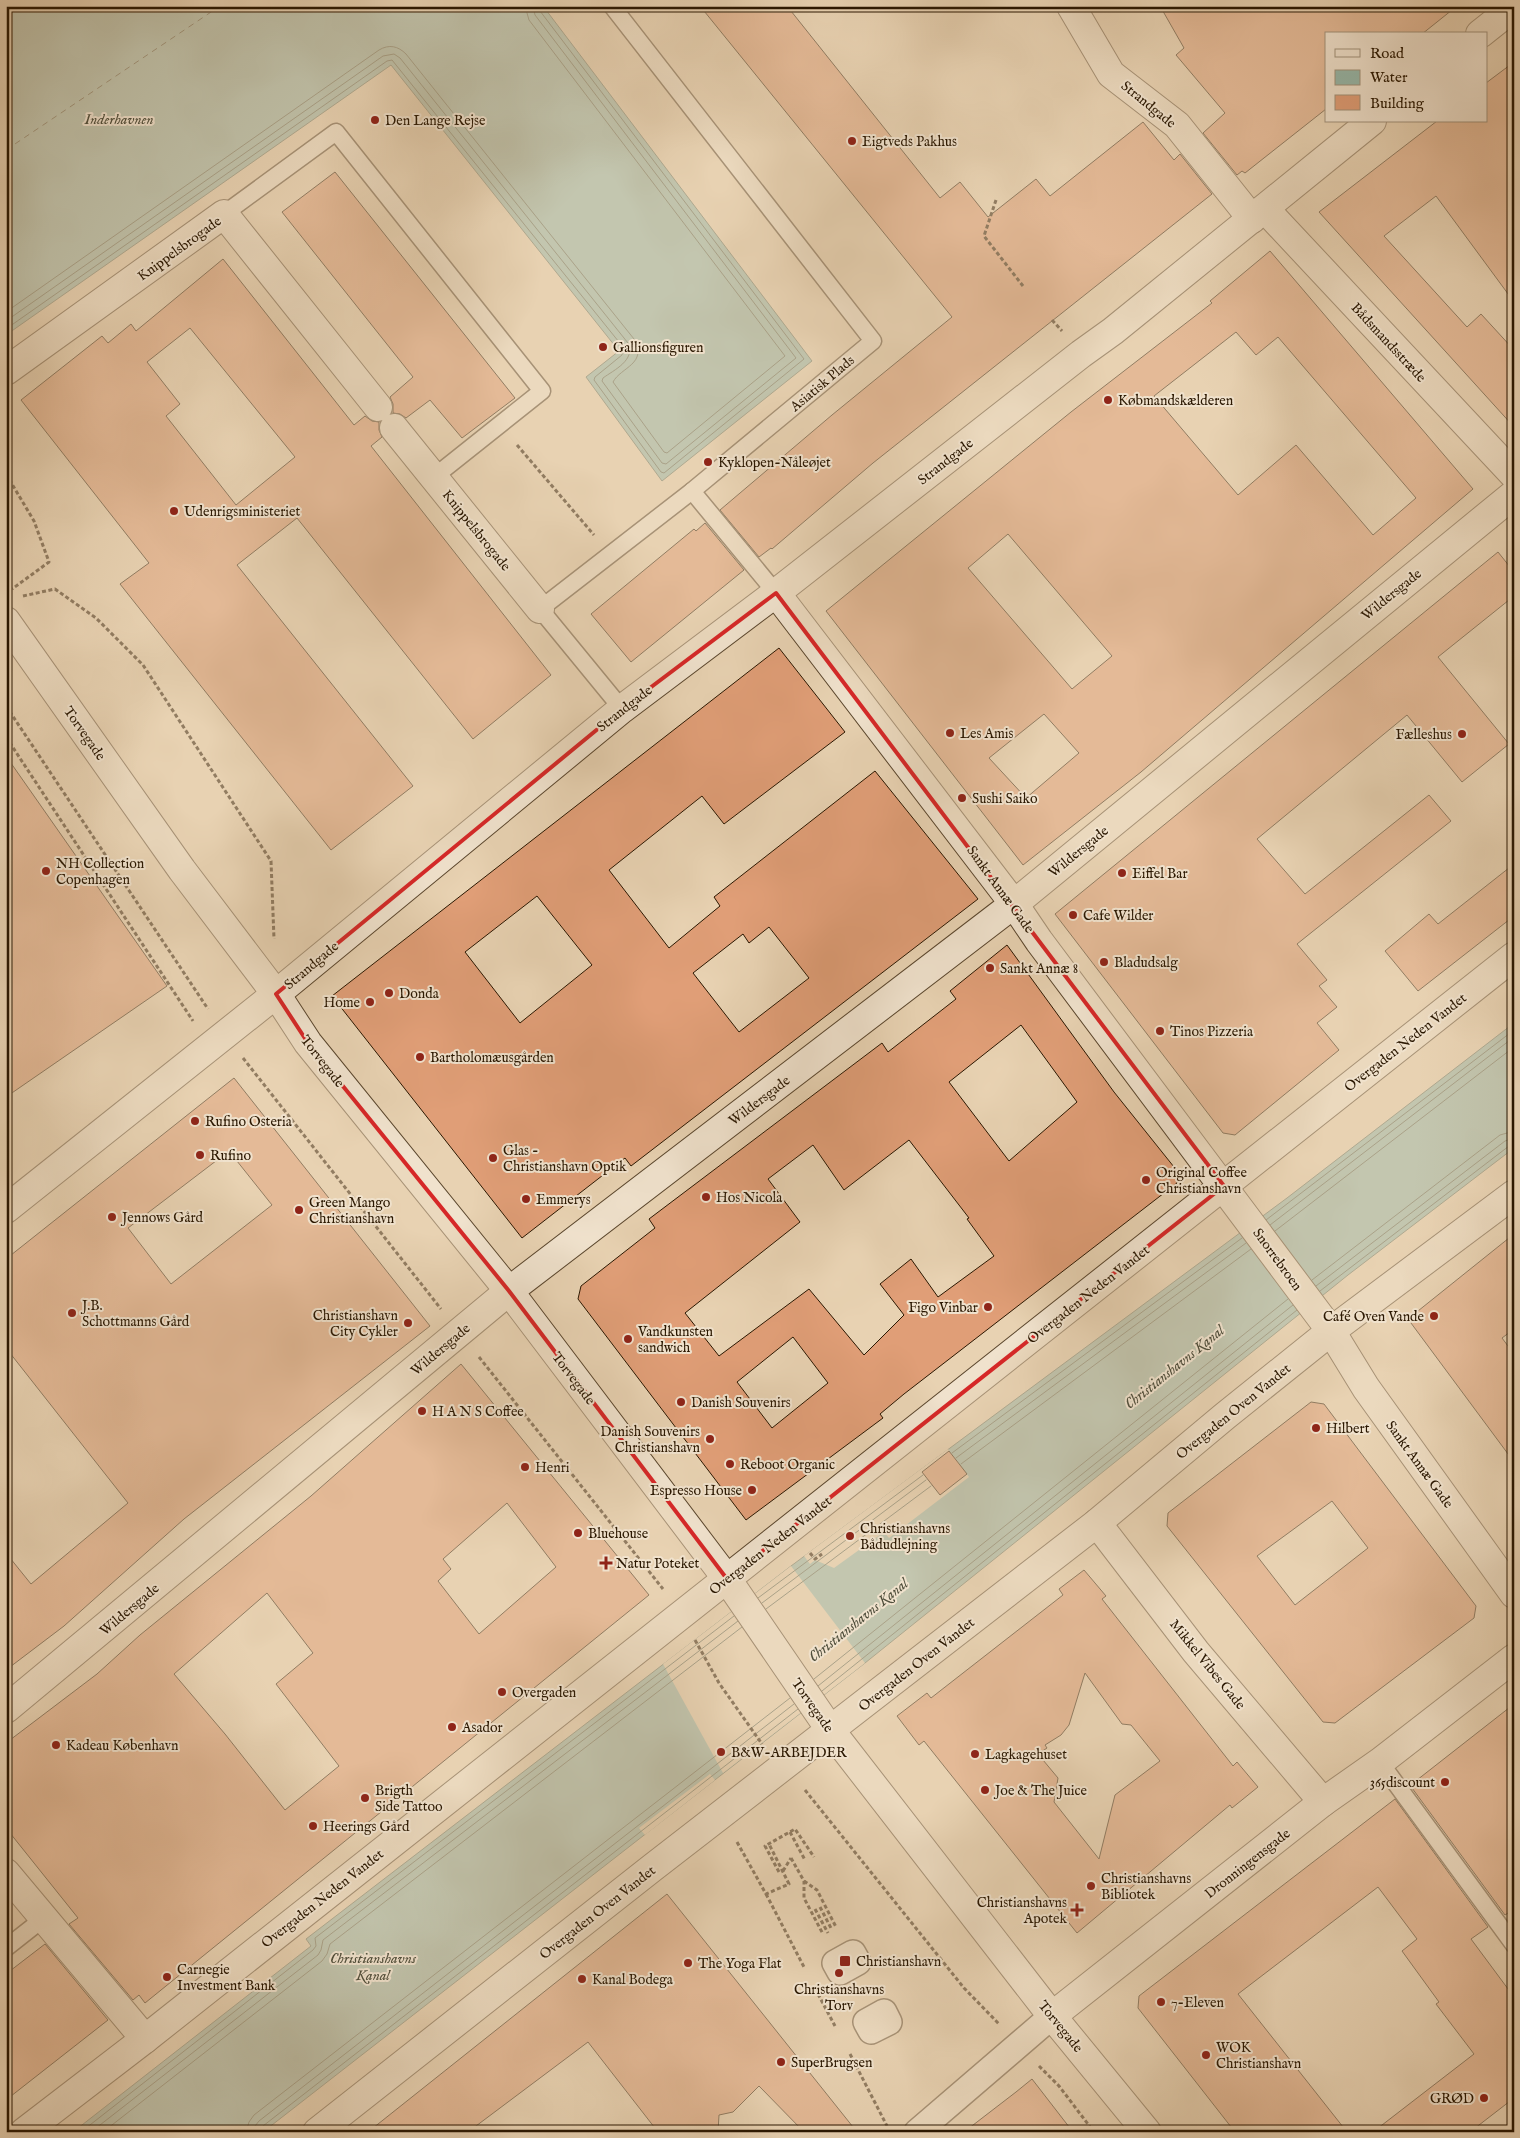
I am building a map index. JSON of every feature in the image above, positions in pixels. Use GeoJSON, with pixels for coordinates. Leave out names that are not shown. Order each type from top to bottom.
{"type":"FeatureCollection","features":[{"type":"Feature","properties":{"kind":"street","name":"Strandgade"},"geometry":{"type":"LineString","coordinates":[[1071,6],[1111,74],[1177,125],[1259,214]]}},
{"type":"Feature","properties":{"kind":"street"},"geometry":{"type":"LineString","coordinates":[[1483,32],[1510,12]]}},
{"type":"Feature","properties":{"kind":"street","name":"Strandgade"},"geometry":{"type":"LineString","coordinates":[[6,1210],[276,994],[622,709],[776,593],[1113,331],[1371,122]]}},
{"type":"Feature","properties":{"kind":"street","name":"Knippelsbrogade"},"geometry":{"type":"LineString","coordinates":[[6,371],[224,214],[540,609]]}},
{"type":"Feature","properties":{"kind":"street","name":"Bådsmandsstræde"},"geometry":{"type":"LineString","coordinates":[[1259,214],[1514,475]]}},
{"type":"Feature","properties":{"kind":"street","name":"Wildersgade"},"geometry":{"type":"LineString","coordinates":[[6,1709],[509,1291],[1014,904],[1514,494]]}},
{"type":"Feature","properties":{"kind":"street","name":"Sankt Annæ Gade"},"geometry":{"type":"LineString","coordinates":[[776,593],[1014,904],[1039,941],[1224,1186]]}},
{"type":"Feature","properties":{"kind":"street","name":"Torvegade"},"geometry":{"type":"LineString","coordinates":[[11,609],[182,870],[276,994],[308,1043],[509,1291],[730,1584],[824,1721],[1052,2016],[1147,2132]]}},
{"type":"Feature","properties":{"kind":"street","name":"Overgaden Neden Vandet"},"geometry":{"type":"LineString","coordinates":[[24,2132],[730,1584],[1224,1186],[1514,956]]}},
{"type":"Feature","properties":{"kind":"street","name":"Snorrebroen"},"geometry":{"type":"LineString","coordinates":[[1224,1186],[1331,1331]]}},
{"type":"Feature","properties":{"kind":"street","name":"Overgaden Oven Vandet"},"geometry":{"type":"LineString","coordinates":[[317,2132],[784,1767],[824,1721],[1098,1523],[1225,1416],[1331,1331],[1514,1194]]}},
{"type":"Feature","properties":{"kind":"street","name":"Sankt Annæ Gade"},"geometry":{"type":"LineString","coordinates":[[1331,1331],[1366,1388],[1514,1594]]}},
{"type":"Feature","properties":{"kind":"street","name":"Mikkel Vibes Gade"},"geometry":{"type":"LineString","coordinates":[[1098,1523],[1196,1652],[1323,1802]]}},
{"type":"Feature","properties":{"kind":"street","name":"Dronningensgade"},"geometry":{"type":"LineString","coordinates":[[916,2132],[1052,2016],[1323,1802],[1380,1762],[1514,1658]]}},
{"type":"Feature","properties":{"kind":"street"},"geometry":{"type":"LineString","coordinates":[[6,1872],[145,2039]]}},
{"type":"Feature","properties":{"kind":"lane","name":"Asiatisk Plads"},"geometry":{"type":"LineString","coordinates":[[540,609],[692,491],[873,341],[612,6]]}},
{"type":"Feature","properties":{"kind":"lane"},"geometry":{"type":"LineString","coordinates":[[224,214],[336,132],[542,391],[434,477]]}},
{"type":"Feature","properties":{"kind":"lane"},"geometry":{"type":"LineString","coordinates":[[692,491],[776,593]]}},
{"type":"Feature","properties":{"kind":"lane"},"geometry":{"type":"LineString","coordinates":[[540,609],[622,709]]}},
{"type":"Feature","properties":{"kind":"lane"},"geometry":{"type":"LineString","coordinates":[[1380,1762],[1514,1945]]}},
{"type":"Feature","properties":{"kind":"lane"},"geometry":{"type":"LineString","coordinates":[[6,1948],[44,1918]]}},
{"type":"Feature","properties":{"kind":"path"},"geometry":{"type":"LineString","coordinates":[[996,200],[984,236],[1023,286]]}},
{"type":"Feature","properties":{"kind":"path"},"geometry":{"type":"LineString","coordinates":[[499,426],[611,555]]}},
{"type":"Feature","properties":{"kind":"path"},"geometry":{"type":"LineString","coordinates":[[6,474],[34,521],[49,562],[6,593]]}},
{"type":"Feature","properties":{"kind":"path"},"geometry":{"type":"LineString","coordinates":[[11,609],[55,589],[96,618],[143,665],[271,861],[274,947]]}},
{"type":"Feature","properties":{"kind":"path"},"geometry":{"type":"LineString","coordinates":[[6,706],[217,1041]]}},
{"type":"Feature","properties":{"kind":"path"},"geometry":{"type":"LineString","coordinates":[[6,737],[217,1041]]}},
{"type":"Feature","properties":{"kind":"path"},"geometry":{"type":"LineString","coordinates":[[810,1552],[815,1559],[822,1554]]}},
{"type":"Feature","properties":{"kind":"path"},"geometry":{"type":"LineString","coordinates":[[695,1640],[719,1683],[762,1744],[816,1803],[964,1988],[1059,2086],[1094,2132]]}},
{"type":"Feature","properties":{"kind":"path"},"geometry":{"type":"LineString","coordinates":[[723,1815],[806,1971]]}},
{"type":"Feature","properties":{"kind":"path"},"geometry":{"type":"LineString","coordinates":[[766,1894],[789,1884],[781,1872],[769,1844],[796,1829],[814,1857]]}},
{"type":"Feature","properties":{"kind":"path"},"geometry":{"type":"LineString","coordinates":[[790,1832],[805,1860]]}},
{"type":"Feature","properties":{"kind":"path"},"geometry":{"type":"LineString","coordinates":[[781,1872],[791,1858],[804,1882],[804,1898],[844,1958],[817,1890],[804,1882]]}},
{"type":"Feature","properties":{"kind":"path"},"geometry":{"type":"LineString","coordinates":[[795,1865],[799,1871]]}},
{"type":"Feature","properties":{"kind":"path"},"geometry":{"type":"LineString","coordinates":[[816,1989],[838,2032]]}},
{"type":"Feature","properties":{"kind":"path"},"geometry":{"type":"LineString","coordinates":[[847,2049],[890,2132]]}},
{"type":"Feature","properties":{"kind":"highlighted area"},"geometry":{"type":"Polygon","coordinates":[[[776,593],[1224,1186],[727,1579],[509,1291],[308,1043],[276,994],[622,709],[776,593]]]}},
{"type":"Feature","properties":{"kind":"water","name":"Inderhavnen"},"geometry":{"type":"Polygon","coordinates":[[[6,6],[543,6],[812,361],[662,481],[586,377],[619,351],[391,65],[6,335],[6,6]]]}},
{"type":"Feature","properties":{"kind":"water","name":"Christianshavns Kanal"},"geometry":{"type":"Polygon","coordinates":[[[1514,1023],[1514,1148],[1348,1275],[865,1663],[263,2132],[73,2132],[311,1946],[306,1939],[791,1566],[1287,1198],[1514,1023]]]}},
{"type":"Feature","properties":{"kind":"pier"},"geometry":{"type":"Polygon","coordinates":[[[948,1449],[969,1477],[889,1538],[884,1532],[834,1568],[815,1560],[810,1564],[804,1556],[948,1449]]]}},
{"type":"Feature","properties":{"kind":"pier"},"geometry":{"type":"Polygon","coordinates":[[[791,1566],[865,1663],[723,1773],[663,1664],[791,1566]]]}},
{"type":"Feature","properties":{"kind":"pier"},"geometry":{"type":"Polygon","coordinates":[[[710,1774],[715,1780],[645,1835],[639,1828],[710,1774]]]}},
{"type":"Feature","properties":{"kind":"building"},"geometry":{"type":"Polygon","coordinates":[[[700,6],[787,6],[940,198],[960,182],[988,217],[1036,179],[1050,196],[1143,122],[1174,160],[1180,154],[1212,194],[873,463],[772,549],[759,557],[720,510],[952,317],[700,6]]]}},
{"type":"Feature","properties":{"kind":"building"},"geometry":{"type":"Polygon","coordinates":[[[1160,6],[1457,6],[1424,32],[1325,32],[1325,110],[1245,173],[1242,171],[1237,175],[1203,133],[1225,113],[1176,55],[1184,48],[1160,6]]]}},
{"type":"Feature","properties":{"kind":"building"},"geometry":{"type":"Polygon","coordinates":[[[1514,62],[1514,302],[1436,196],[1384,236],[1467,327],[1481,314],[1514,350],[1514,427],[1319,212],[1436,122],[1488,122],[1488,82],[1514,62]]]}},
{"type":"Feature","properties":{"kind":"building"},"geometry":{"type":"Polygon","coordinates":[[[335,172],[515,398],[462,438],[430,400],[406,418],[400,414],[393,413],[393,404],[390,397],[413,377],[282,212],[335,172]]]}},
{"type":"Feature","properties":{"kind":"building"},"geometry":{"type":"Polygon","coordinates":[[[1270,251],[1473,489],[1141,772],[1023,865],[826,611],[1071,412],[1212,303],[1210,301],[1270,251]],[[1236,332],[1154,396],[1238,495],[1296,445],[1373,535],[1416,498],[1278,337],[1256,355],[1236,332]],[[1008,534],[968,568],[1072,689],[1112,656],[1008,534]],[[1044,714],[989,758],[1026,798],[1079,753],[1044,714]]]}},
{"type":"Feature","properties":{"kind":"building","name":"Udenrigsministeriet"},"geometry":{"type":"Polygon","coordinates":[[[223,259],[354,425],[365,416],[372,421],[379,422],[379,430],[382,437],[371,446],[551,675],[473,739],[297,518],[237,565],[413,786],[331,850],[120,584],[149,563],[21,400],[102,336],[108,343],[131,324],[136,331],[223,259]],[[190,328],[147,362],[180,404],[166,416],[236,505],[295,457],[190,328]]]}},
{"type":"Feature","properties":{"kind":"building"},"geometry":{"type":"Polygon","coordinates":[[[705,523],[744,570],[631,662],[591,614],[694,529],[696,531],[705,523]]]}},
{"type":"Feature","properties":{"kind":"building"},"geometry":{"type":"Polygon","coordinates":[[[1498,552],[1514,572],[1514,596],[1438,657],[1509,744],[1462,782],[1407,715],[1257,839],[1305,894],[1429,795],[1451,821],[1297,944],[1327,980],[1319,986],[1337,1007],[1317,1023],[1339,1050],[1235,1135],[1223,1133],[1055,914],[1498,552]]]}},
{"type":"Feature","properties":{"kind":"building"},"geometry":{"type":"Polygon","coordinates":[[[779,648],[845,732],[724,824],[702,796],[609,870],[669,948],[720,906],[714,897],[875,771],[978,899],[631,1166],[625,1158],[522,1238],[332,996],[779,648]],[[537,896],[465,952],[520,1023],[592,965],[537,896]],[[769,927],[749,943],[743,934],[693,973],[739,1032],[809,978],[769,927]]]}},
{"type":"Feature","properties":{"kind":"building","name":"NH Collection Copenhagen"},"geometry":{"type":"Polygon","coordinates":[[[6,756],[167,986],[6,1097],[6,756]]]}},
{"type":"Feature","properties":{"kind":"building"},"geometry":{"type":"Polygon","coordinates":[[[1514,864],[1514,916],[1418,991],[1385,951],[1429,914],[1438,924],[1514,864]]]}},
{"type":"Feature","properties":{"kind":"building"},"geometry":{"type":"Polygon","coordinates":[[[1007,945],[1114,1092],[1178,1172],[1177,1183],[904,1394],[880,1414],[883,1418],[746,1520],[578,1299],[581,1286],[655,1228],[649,1219],[882,1043],[888,1052],[956,999],[950,991],[1007,945]],[[1021,1025],[949,1082],[1009,1161],[1077,1102],[1021,1025]],[[909,1140],[844,1190],[813,1145],[768,1179],[800,1222],[685,1313],[719,1356],[809,1289],[864,1355],[904,1315],[880,1284],[911,1259],[938,1297],[994,1256],[967,1219],[969,1218],[909,1140]],[[793,1337],[737,1382],[772,1428],[828,1383],[793,1337]]]}},
{"type":"Feature","properties":{"kind":"building"},"geometry":{"type":"Polygon","coordinates":[[[234,1078],[430,1326],[184,1519],[64,1626],[6,1670],[6,1553],[31,1584],[128,1503],[6,1348],[6,1259],[234,1078]],[[229,1151],[128,1228],[171,1284],[272,1205],[229,1151]]]}},
{"type":"Feature","properties":{"kind":"building"},"geometry":{"type":"Polygon","coordinates":[[[1514,1234],[1514,1329],[1502,1338],[1514,1354],[1514,1462],[1408,1319],[1514,1234]]]}},
{"type":"Feature","properties":{"kind":"building"},"geometry":{"type":"Polygon","coordinates":[[[461,1364],[649,1595],[145,2003],[139,1995],[133,2000],[69,1924],[78,1918],[6,1828],[6,1743],[97,1674],[140,1635],[311,1496],[461,1364]],[[507,1503],[443,1559],[451,1569],[438,1581],[479,1634],[556,1567],[507,1503]],[[267,1593],[174,1674],[225,1734],[285,1810],[339,1766],[276,1684],[313,1653],[267,1593]]]}},
{"type":"Feature","properties":{"kind":"building"},"geometry":{"type":"Polygon","coordinates":[[[1311,1402],[1324,1404],[1476,1606],[1474,1618],[1335,1723],[1323,1722],[1167,1526],[1168,1513],[1311,1402]],[[1332,1501],[1257,1556],[1295,1605],[1368,1548],[1332,1501]]]}},
{"type":"Feature","properties":{"kind":"building"},"geometry":{"type":"Polygon","coordinates":[[[949,1451],[967,1474],[940,1495],[922,1472],[949,1451]]]}},
{"type":"Feature","properties":{"kind":"building","name":"Lagkagehuset"},"geometry":{"type":"Polygon","coordinates":[[[1084,1570],[1106,1596],[1102,1599],[1233,1766],[1237,1762],[1258,1787],[1232,1808],[1230,1805],[1077,1933],[924,1741],[919,1745],[897,1716],[927,1693],[931,1698],[1063,1595],[1059,1589],[1084,1570]],[[1085,1673],[1069,1725],[1061,1735],[1045,1745],[1047,1748],[1038,1754],[1058,1778],[1054,1802],[1099,1859],[1115,1795],[1160,1761],[1131,1725],[1122,1724],[1085,1673]]]}},
{"type":"Feature","properties":{"kind":"building"},"geometry":{"type":"Polygon","coordinates":[[[1514,1704],[1514,1909],[1505,1915],[1412,1788],[1419,1783],[1417,1780],[1514,1704]]]}},
{"type":"Feature","properties":{"kind":"building"},"geometry":{"type":"Polygon","coordinates":[[[1395,1799],[1488,1927],[1471,1939],[1514,1997],[1514,2098],[1470,2132],[1373,2132],[1474,2054],[1436,2004],[1439,2002],[1402,1951],[1417,1939],[1378,1887],[1238,1994],[1347,2132],[1235,2132],[1138,2008],[1139,1996],[1395,1799]]]}},
{"type":"Feature","properties":{"kind":"building"},"geometry":{"type":"Polygon","coordinates":[[[667,1894],[857,2132],[804,2132],[759,2086],[733,2112],[719,2115],[718,2132],[658,2132],[588,2042],[468,2132],[368,2132],[667,1894]]]}},
{"type":"Feature","properties":{"kind":"building"},"geometry":{"type":"Polygon","coordinates":[[[45,1944],[108,2020],[6,2100],[6,1974],[45,1944]]]}},
{"type":"Feature","properties":{"kind":"building"},"geometry":{"type":"Polygon","coordinates":[[[1032,2079],[1073,2132],[964,2132],[1016,2092],[1032,2079]]]}},
{"type":"Feature","properties":{"kind":"ferry route"},"geometry":{"type":"LineString","coordinates":[[6,150],[220,6]]}},
{"type":"Feature","properties":{"kind":"place","name":"Den Lange Rejse"},"geometry":{"type":"Point","coordinates":[375,120]}},
{"type":"Feature","properties":{"kind":"place","name":"Eigtveds Pakhus"},"geometry":{"type":"Point","coordinates":[852,141]}},
{"type":"Feature","properties":{"kind":"place","name":"Gallionsfiguren"},"geometry":{"type":"Point","coordinates":[603,347]}},
{"type":"Feature","properties":{"kind":"place","name":"Købmandskælderen"},"geometry":{"type":"Point","coordinates":[1108,400]}},
{"type":"Feature","properties":{"kind":"place","name":"Kyklopen-Nåleøjet"},"geometry":{"type":"Point","coordinates":[708,462]}},
{"type":"Feature","properties":{"kind":"place","name":"Udenrigsministeriet"},"geometry":{"type":"Point","coordinates":[174,511]}},
{"type":"Feature","properties":{"kind":"place","name":"Les Amis"},"geometry":{"type":"Point","coordinates":[950,733]}},
{"type":"Feature","properties":{"kind":"place","name":"Fælleshus"},"geometry":{"type":"Point","coordinates":[1462,734]}},
{"type":"Feature","properties":{"kind":"place","name":"Sushi Saiko"},"geometry":{"type":"Point","coordinates":[962,798]}},
{"type":"Feature","properties":{"kind":"place","name":"NH Collection Copenhagen"},"geometry":{"type":"Point","coordinates":[46,871]}},
{"type":"Feature","properties":{"kind":"place","name":"Eiffel Bar"},"geometry":{"type":"Point","coordinates":[1122,873]}},
{"type":"Feature","properties":{"kind":"place","name":"Cafe Wilder"},"geometry":{"type":"Point","coordinates":[1073,915]}},
{"type":"Feature","properties":{"kind":"place","name":"Bladudsalg"},"geometry":{"type":"Point","coordinates":[1104,962]}},
{"type":"Feature","properties":{"kind":"place","name":"Sankt Annæ 8"},"geometry":{"type":"Point","coordinates":[990,968]}},
{"type":"Feature","properties":{"kind":"place","name":"Donda"},"geometry":{"type":"Point","coordinates":[389,993]}},
{"type":"Feature","properties":{"kind":"place","name":"Home"},"geometry":{"type":"Point","coordinates":[370,1002]}},
{"type":"Feature","properties":{"kind":"place","name":"Tinos Pizzeria"},"geometry":{"type":"Point","coordinates":[1160,1031]}},
{"type":"Feature","properties":{"kind":"place","name":"Bartholomæusgården"},"geometry":{"type":"Point","coordinates":[420,1057]}},
{"type":"Feature","properties":{"kind":"place","name":"Rufino Osteria"},"geometry":{"type":"Point","coordinates":[195,1121]}},
{"type":"Feature","properties":{"kind":"place","name":"Rufino"},"geometry":{"type":"Point","coordinates":[200,1155]}},
{"type":"Feature","properties":{"kind":"place","name":"Glas - Christianshavn Optik"},"geometry":{"type":"Point","coordinates":[493,1158]}},
{"type":"Feature","properties":{"kind":"place","name":"Original Coffee Christianshavn"},"geometry":{"type":"Point","coordinates":[1146,1180]}},
{"type":"Feature","properties":{"kind":"place","name":"Hos Nicola"},"geometry":{"type":"Point","coordinates":[706,1197]}},
{"type":"Feature","properties":{"kind":"place","name":"Emmerys"},"geometry":{"type":"Point","coordinates":[526,1199]}},
{"type":"Feature","properties":{"kind":"place","name":"Green Mango Christianshavn"},"geometry":{"type":"Point","coordinates":[299,1210]}},
{"type":"Feature","properties":{"kind":"place","name":"Jennows Gård"},"geometry":{"type":"Point","coordinates":[112,1217]}},
{"type":"Feature","properties":{"kind":"place","name":"Figo Vinbar"},"geometry":{"type":"Point","coordinates":[988,1307]}},
{"type":"Feature","properties":{"kind":"place","name":"J.B. Schottmanns Gård"},"geometry":{"type":"Point","coordinates":[72,1313]}},
{"type":"Feature","properties":{"kind":"place","name":"Café Oven Vande"},"geometry":{"type":"Point","coordinates":[1434,1316]}},
{"type":"Feature","properties":{"kind":"place","name":"Christianshavn City Cykler"},"geometry":{"type":"Point","coordinates":[408,1323]}},
{"type":"Feature","properties":{"kind":"place","name":"Vandkunsten sandwich"},"geometry":{"type":"Point","coordinates":[628,1339]}},
{"type":"Feature","properties":{"kind":"place","name":"Danish Souvenirs"},"geometry":{"type":"Point","coordinates":[681,1402]}},
{"type":"Feature","properties":{"kind":"place","name":"H A N S Coffee"},"geometry":{"type":"Point","coordinates":[422,1411]}},
{"type":"Feature","properties":{"kind":"place","name":"Hilbert"},"geometry":{"type":"Point","coordinates":[1316,1428]}},
{"type":"Feature","properties":{"kind":"place","name":"Danish Souvenirs Christianshavn"},"geometry":{"type":"Point","coordinates":[710,1439]}},
{"type":"Feature","properties":{"kind":"place","name":"Reboot Organic"},"geometry":{"type":"Point","coordinates":[730,1464]}},
{"type":"Feature","properties":{"kind":"place","name":"Henri"},"geometry":{"type":"Point","coordinates":[525,1467]}},
{"type":"Feature","properties":{"kind":"place","name":"Espresso House"},"geometry":{"type":"Point","coordinates":[752,1490]}},
{"type":"Feature","properties":{"kind":"place","name":"Bluehouse"},"geometry":{"type":"Point","coordinates":[578,1533]}},
{"type":"Feature","properties":{"kind":"place","name":"Christianshavns Bådudlejning"},"geometry":{"type":"Point","coordinates":[850,1536]}},
{"type":"Feature","properties":{"kind":"place","name":"Natur Poteket"},"geometry":{"type":"Point","coordinates":[606,1563]}},
{"type":"Feature","properties":{"kind":"place","name":"Overgaden"},"geometry":{"type":"Point","coordinates":[502,1692]}},
{"type":"Feature","properties":{"kind":"place","name":"Asador"},"geometry":{"type":"Point","coordinates":[452,1727]}},
{"type":"Feature","properties":{"kind":"place","name":"Kadeau København"},"geometry":{"type":"Point","coordinates":[56,1745]}},
{"type":"Feature","properties":{"kind":"place","name":"B&W-ARBEJDER"},"geometry":{"type":"Point","coordinates":[721,1752]}},
{"type":"Feature","properties":{"kind":"place","name":"Lagkagehuset"},"geometry":{"type":"Point","coordinates":[975,1754]}},
{"type":"Feature","properties":{"kind":"place","name":"365discount"},"geometry":{"type":"Point","coordinates":[1445,1782]}},
{"type":"Feature","properties":{"kind":"place","name":"Joe & The Juice"},"geometry":{"type":"Point","coordinates":[985,1790]}},
{"type":"Feature","properties":{"kind":"place","name":"Brigth Side Tattoo"},"geometry":{"type":"Point","coordinates":[365,1798]}},
{"type":"Feature","properties":{"kind":"place","name":"Heerings Gård"},"geometry":{"type":"Point","coordinates":[313,1826]}},
{"type":"Feature","properties":{"kind":"place","name":"Christianshavns Bibliotek"},"geometry":{"type":"Point","coordinates":[1091,1886]}},
{"type":"Feature","properties":{"kind":"place","name":"Christianshavns Apotek"},"geometry":{"type":"Point","coordinates":[1077,1910]}},
{"type":"Feature","properties":{"kind":"place","name":"Christianshavn"},"geometry":{"type":"Point","coordinates":[845,1961]}},
{"type":"Feature","properties":{"kind":"place","name":"The Yoga Flat"},"geometry":{"type":"Point","coordinates":[688,1963]}},
{"type":"Feature","properties":{"kind":"place","name":"Christianshavns Torv"},"geometry":{"type":"Point","coordinates":[839,1973]}},
{"type":"Feature","properties":{"kind":"place","name":"Carnegie Investment Bank"},"geometry":{"type":"Point","coordinates":[167,1977]}},
{"type":"Feature","properties":{"kind":"place","name":"Kanal Bodega"},"geometry":{"type":"Point","coordinates":[582,1979]}},
{"type":"Feature","properties":{"kind":"place","name":"7-Eleven"},"geometry":{"type":"Point","coordinates":[1161,2002]}},
{"type":"Feature","properties":{"kind":"place","name":"WOK Christianshavn"},"geometry":{"type":"Point","coordinates":[1206,2055]}},
{"type":"Feature","properties":{"kind":"place","name":"SuperBrugsen"},"geometry":{"type":"Point","coordinates":[781,2062]}},
{"type":"Feature","properties":{"kind":"place","name":"GRØD"},"geometry":{"type":"Point","coordinates":[1484,2098]}}]}
